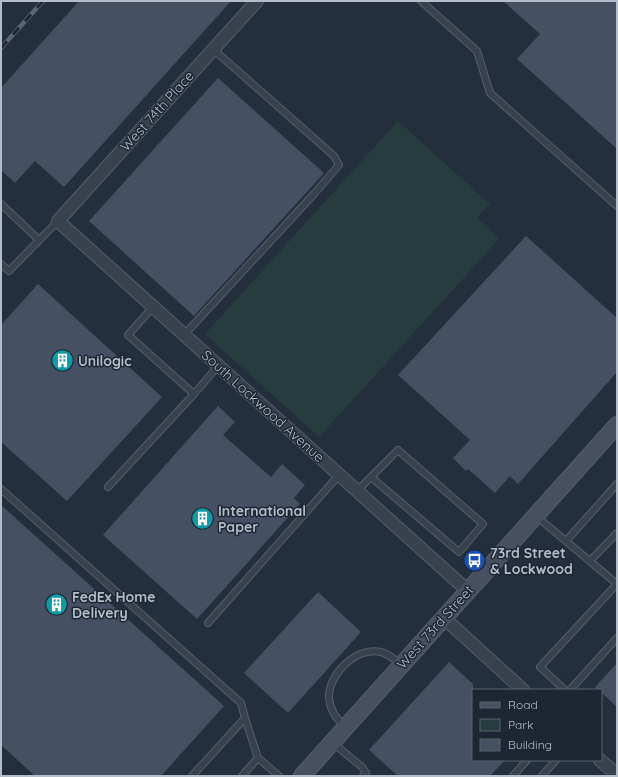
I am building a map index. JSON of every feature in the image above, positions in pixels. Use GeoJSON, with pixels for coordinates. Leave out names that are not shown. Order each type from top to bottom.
{"type":"FeatureCollection","features":[{"type":"Feature","properties":{"kind":"street","name":"West 74th Place"},"geometry":{"type":"LineString","coordinates":[[58,221],[257,1]]}},
{"type":"Feature","properties":{"kind":"street","name":"South Lockwood Avenue"},"geometry":{"type":"LineString","coordinates":[[58,221],[468,591]]}},
{"type":"Feature","properties":{"kind":"street","name":"West 73rd Street"},"geometry":{"type":"LineString","coordinates":[[302,776],[617,425]]}},
{"type":"Feature","properties":{"kind":"street"},"geometry":{"type":"LineString","coordinates":[[444,618],[522,689]]}},
{"type":"Feature","properties":{"kind":"street"},"geometry":{"type":"LineString","coordinates":[[601,761],[617,775]]}},
{"type":"Feature","properties":{"kind":"lane"},"geometry":{"type":"LineString","coordinates":[[421,1],[477,51],[490,94],[617,206]]}},
{"type":"Feature","properties":{"kind":"lane"},"geometry":{"type":"LineString","coordinates":[[184,335],[339,165],[334,156],[213,49]]}},
{"type":"Feature","properties":{"kind":"lane"},"geometry":{"type":"LineString","coordinates":[[1,204],[39,240]]}},
{"type":"Feature","properties":{"kind":"lane"},"geometry":{"type":"LineString","coordinates":[[1,264],[9,271],[58,221]]}},
{"type":"Feature","properties":{"kind":"lane"},"geometry":{"type":"LineString","coordinates":[[153,307],[128,335],[194,394]]}},
{"type":"Feature","properties":{"kind":"lane"},"geometry":{"type":"LineString","coordinates":[[108,487],[218,366]]}},
{"type":"Feature","properties":{"kind":"lane"},"geometry":{"type":"LineString","coordinates":[[357,491],[371,477],[398,450],[484,524],[458,552],[371,477]]}},
{"type":"Feature","properties":{"kind":"lane"},"geometry":{"type":"LineString","coordinates":[[208,623],[339,475]]}},
{"type":"Feature","properties":{"kind":"lane"},"geometry":{"type":"LineString","coordinates":[[566,541],[617,484]]}},
{"type":"Feature","properties":{"kind":"lane"},"geometry":{"type":"LineString","coordinates":[[1,489],[241,704],[244,718],[258,758],[279,776]]}},
{"type":"Feature","properties":{"kind":"lane"},"geometry":{"type":"LineString","coordinates":[[536,516],[617,584],[540,667],[564,689]]}},
{"type":"Feature","properties":{"kind":"lane"},"geometry":{"type":"LineString","coordinates":[[590,562],[617,533]]}},
{"type":"Feature","properties":{"kind":"lane"},"geometry":{"type":"LineString","coordinates":[[571,689],[617,638]]}},
{"type":"Feature","properties":{"kind":"lane"},"geometry":{"type":"LineString","coordinates":[[345,727],[334,716],[330,705],[329,696],[333,681],[343,667],[356,656],[371,651],[387,654],[402,665]]}},
{"type":"Feature","properties":{"kind":"lane"},"geometry":{"type":"LineString","coordinates":[[192,776],[244,718]]}},
{"type":"Feature","properties":{"kind":"lane"},"geometry":{"type":"LineString","coordinates":[[332,742],[362,767],[366,773],[363,776]]}},
{"type":"Feature","properties":{"kind":"lane"},"geometry":{"type":"LineString","coordinates":[[242,776],[258,758]]}},
{"type":"Feature","properties":{"kind":"lane"},"geometry":{"type":"LineString","coordinates":[[513,776],[526,761]]}},
{"type":"Feature","properties":{"kind":"lane"},"geometry":{"type":"LineString","coordinates":[[542,776],[555,761]]}},
{"type":"Feature","properties":{"kind":"green space"},"geometry":{"type":"Polygon","coordinates":[[[398,121],[490,204],[477,218],[499,239],[319,437],[205,334],[398,121]]]}},
{"type":"Feature","properties":{"kind":"building"},"geometry":{"type":"Polygon","coordinates":[[[79,1],[231,1],[64,187],[35,161],[15,183],[1,170],[1,88],[79,1]]]}},
{"type":"Feature","properties":{"kind":"building"},"geometry":{"type":"Polygon","coordinates":[[[503,1],[617,1],[617,149],[517,59],[540,34],[503,1]]]}},
{"type":"Feature","properties":{"kind":"building"},"geometry":{"type":"Polygon","coordinates":[[[218,78],[324,173],[194,316],[89,221],[218,78]]]}},
{"type":"Feature","properties":{"kind":"building"},"geometry":{"type":"Polygon","coordinates":[[[526,236],[617,318],[617,372],[518,484],[510,476],[495,493],[468,469],[466,471],[453,458],[470,440],[398,375],[526,236]]]}},
{"type":"Feature","properties":{"kind":"building","name":"Unilogic"},"geometry":{"type":"Polygon","coordinates":[[[38,284],[162,397],[67,501],[1,442],[1,325],[38,284]]]}},
{"type":"Feature","properties":{"kind":"building","name":"International Paper"},"geometry":{"type":"Polygon","coordinates":[[[218,406],[235,422],[223,435],[271,477],[282,464],[305,485],[294,498],[300,504],[197,619],[103,535],[218,406]]]}},
{"type":"Feature","properties":{"kind":"building","name":"FedEx Home Delivery"},"geometry":{"type":"Polygon","coordinates":[[[1,505],[224,706],[161,776],[35,776],[1,745],[1,505]]]}},
{"type":"Feature","properties":{"kind":"building"},"geometry":{"type":"Polygon","coordinates":[[[318,592],[361,632],[288,713],[244,673],[318,592]]]}},
{"type":"Feature","properties":{"kind":"building"},"geometry":{"type":"Polygon","coordinates":[[[449,662],[473,684],[472,761],[504,761],[490,776],[398,776],[369,750],[449,662]]]}},
{"type":"Feature","properties":{"kind":"building"},"geometry":{"type":"Polygon","coordinates":[[[617,663],[617,707],[602,693],[602,689],[597,689],[595,687],[617,663]]]}},
{"type":"Feature","properties":{"kind":"railway"},"geometry":{"type":"LineString","coordinates":[[1,48],[43,1]]}},
{"type":"Feature","properties":{"kind":"place","name":"Unilogic"},"geometry":{"type":"Point","coordinates":[62,361]}},
{"type":"Feature","properties":{"kind":"place","name":"International Paper"},"geometry":{"type":"Point","coordinates":[202,519]}},
{"type":"Feature","properties":{"kind":"place","name":"73rd Street & Lockwood"},"geometry":{"type":"Point","coordinates":[475,561]}},
{"type":"Feature","properties":{"kind":"place","name":"FedEx Home Delivery"},"geometry":{"type":"Point","coordinates":[57,605]}}]}
